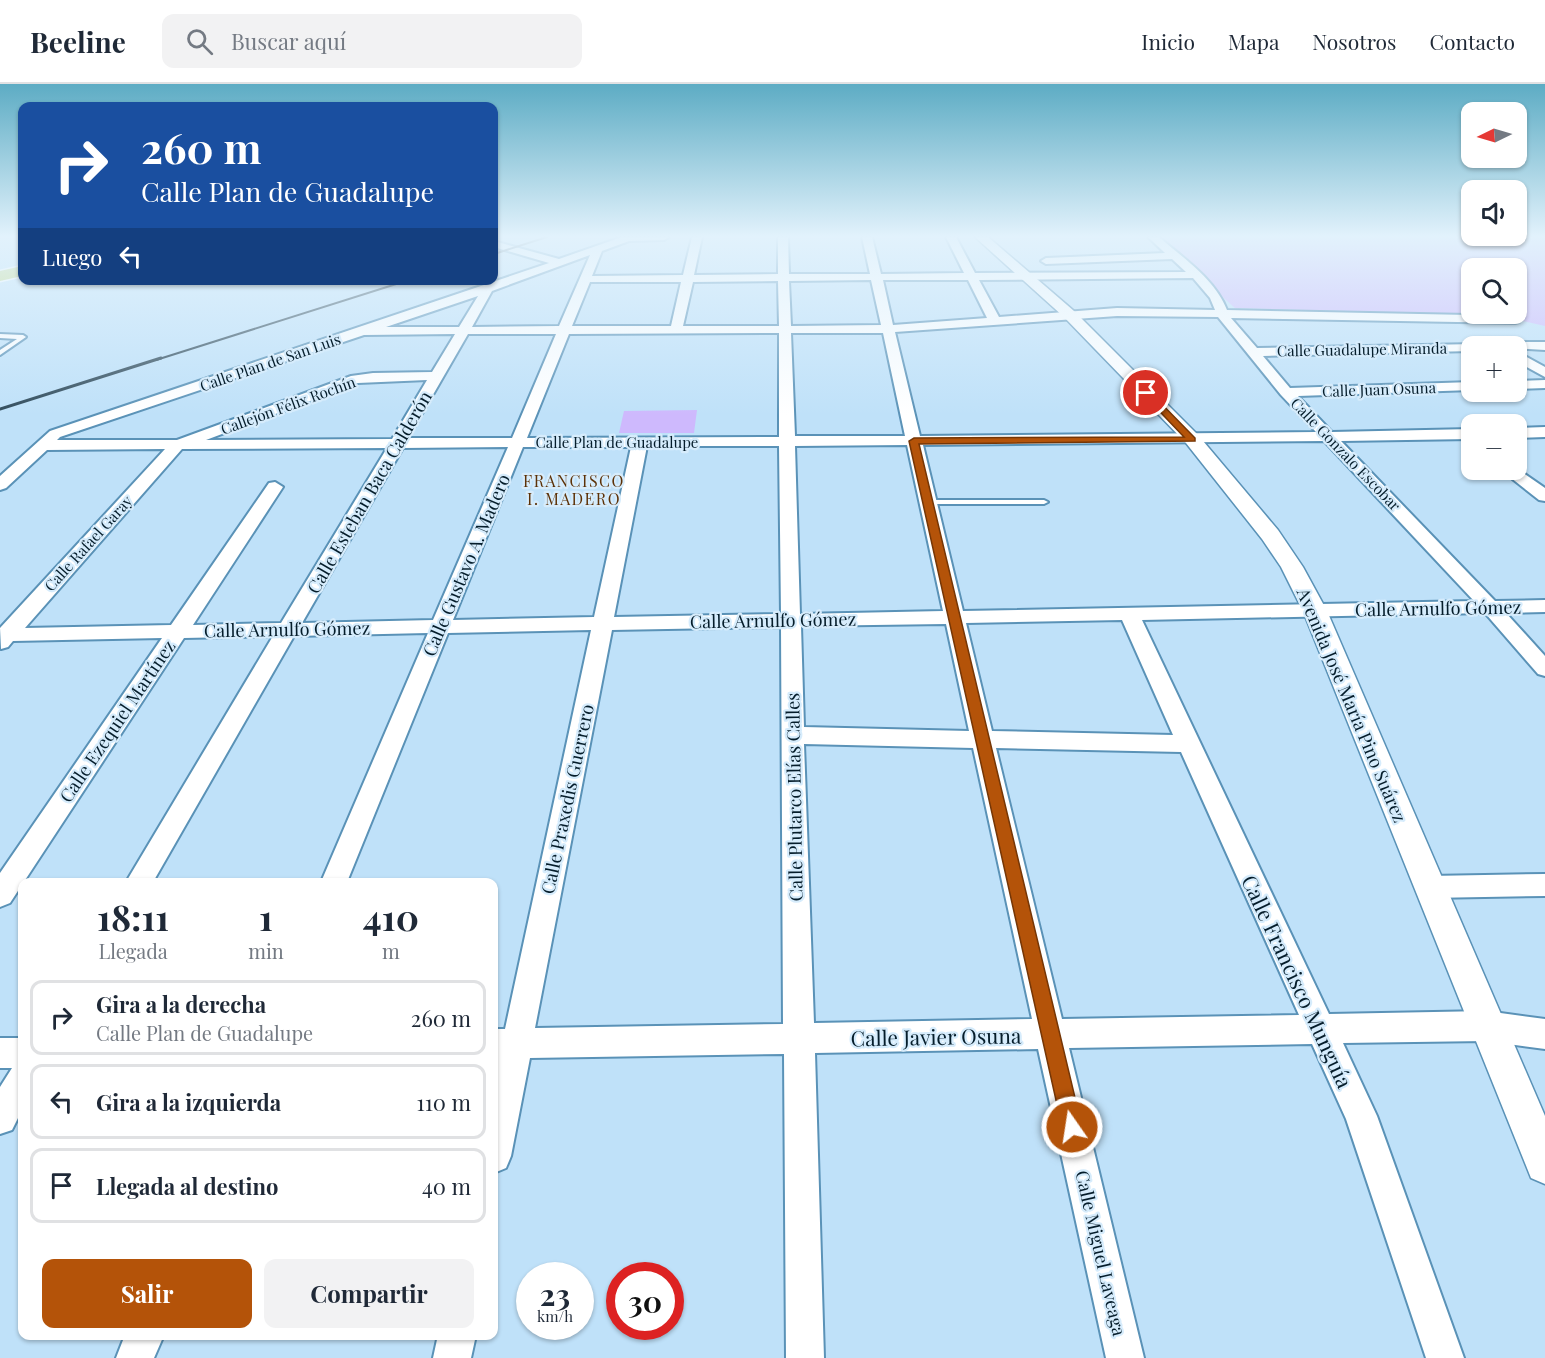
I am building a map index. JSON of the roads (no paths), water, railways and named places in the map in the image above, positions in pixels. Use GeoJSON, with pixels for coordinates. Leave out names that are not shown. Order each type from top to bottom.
{"type":"FeatureCollection","features":[{"type":"Feature","properties":{"kind":"street","name":"Calle Plan de San Luis"},"geometry":{"type":"LineString","coordinates":[[0,485],[56,434],[466,296]]}},
{"type":"Feature","properties":{"kind":"street","name":"Calle Esteban Baca Calderón"},"geometry":{"type":"LineString","coordinates":[[141,878],[484,296]]}},
{"type":"Feature","properties":{"kind":"street","name":"Calle Gustavo A. Madero"},"geometry":{"type":"LineString","coordinates":[[336,878],[578,296]]}},
{"type":"Feature","properties":{"kind":"street"},"geometry":{"type":"LineString","coordinates":[[676,330],[685,296]]}},
{"type":"Feature","properties":{"kind":"street","name":"Calle Plutarco Elías Calles"},"geometry":{"type":"LineString","coordinates":[[784,296],[805,1358]]}},
{"type":"Feature","properties":{"kind":"street","name":"Calle Miguel Laveaga"},"geometry":{"type":"LineString","coordinates":[[880,296],[1125,1358]]}},
{"type":"Feature","properties":{"kind":"street"},"geometry":{"type":"LineString","coordinates":[[982,296],[995,322]]}},
{"type":"Feature","properties":{"kind":"street","name":"Avenida José María Pino Suárez"},"geometry":{"type":"LineString","coordinates":[[1052,296],[1192,440],[1270,535],[1292,567],[1315,610],[1545,1164]]}},
{"type":"Feature","properties":{"kind":"street","name":"Calle Gonzalo Escobar"},"geometry":{"type":"LineString","coordinates":[[1216,296],[1222,314],[1286,392],[1490,607],[1545,669]]}},
{"type":"Feature","properties":{"kind":"street"},"geometry":{"type":"LineString","coordinates":[[362,331],[888,329],[1117,312],[1461,318]]}},
{"type":"Feature","properties":{"kind":"street"},"geometry":{"type":"LineString","coordinates":[[1527,346],[1545,346]]}},
{"type":"Feature","properties":{"kind":"street","name":"Calle Guadalupe Miranda"},"geometry":{"type":"LineString","coordinates":[[1253,352],[1461,347]]}},
{"type":"Feature","properties":{"kind":"street"},"geometry":{"type":"LineString","coordinates":[[1527,362],[1545,373]]}},
{"type":"Feature","properties":{"kind":"street","name":"Callejón Félix Rochín"},"geometry":{"type":"LineString","coordinates":[[177,445],[356,379],[437,376]]}},
{"type":"Feature","properties":{"kind":"street"},"geometry":{"type":"LineString","coordinates":[[1527,385],[1545,384]]}},
{"type":"Feature","properties":{"kind":"street","name":"Calle Juan Osuna"},"geometry":{"type":"LineString","coordinates":[[1286,392],[1461,386]]}},
{"type":"Feature","properties":{"kind":"street"},"geometry":{"type":"LineString","coordinates":[[1527,433],[1545,432]]}},
{"type":"Feature","properties":{"kind":"street","name":"Calle Plan de Guadalupe"},"geometry":{"type":"LineString","coordinates":[[43,445],[1192,440],[1461,436]]}},
{"type":"Feature","properties":{"kind":"street","name":"Calle Praxedis Guerrero"},"geometry":{"type":"LineString","coordinates":[[498,1115],[505,1044],[603,623],[640,442]]}},
{"type":"Feature","properties":{"kind":"street","name":"Calle Rafael Garay"},"geometry":{"type":"LineString","coordinates":[[3,638],[177,445]]}},
{"type":"Feature","properties":{"kind":"street"},"geometry":{"type":"LineString","coordinates":[[1523,480],[1545,496]]}},
{"type":"Feature","properties":{"kind":"street","name":"Calle Ezequiel Martínez"},"geometry":{"type":"LineString","coordinates":[[0,896],[275,487]]}},
{"type":"Feature","properties":{"kind":"street","name":"Calle Arnulfo Gómez"},"geometry":{"type":"LineString","coordinates":[[3,638],[178,631],[1545,606]]}},
{"type":"Feature","properties":{"kind":"street","name":"Calle Francisco Munguía"},"geometry":{"type":"LineString","coordinates":[[1129,614],[1361,1116],[1445,1358]]}},
{"type":"Feature","properties":{"kind":"street"},"geometry":{"type":"LineString","coordinates":[[792,735],[1188,744]]}},
{"type":"Feature","properties":{"kind":"street"},"geometry":{"type":"LineString","coordinates":[[1429,887],[1545,885]]}},
{"type":"Feature","properties":{"kind":"street","name":"Calle Javier Osuna"},"geometry":{"type":"LineString","coordinates":[[505,1044],[1486,1026],[1545,1034]]}},
{"type":"Feature","properties":{"kind":"street"},"geometry":{"type":"LineString","coordinates":[[0,1053],[18,1053]]}},
{"type":"Feature","properties":{"kind":"street"},"geometry":{"type":"LineString","coordinates":[[0,1118],[18,1087]]}},
{"type":"Feature","properties":{"kind":"street"},"geometry":{"type":"LineString","coordinates":[[135,1358],[143,1340]]}},
{"type":"Feature","properties":{"kind":"street"},"geometry":{"type":"LineString","coordinates":[[452,1358],[456,1340]]}},
{"type":"Feature","properties":{"kind":"lane"},"geometry":{"type":"LineString","coordinates":[[0,336],[23,337],[0,353]]}},
{"type":"Feature","properties":{"kind":"lane"},"geometry":{"type":"LineString","coordinates":[[928,502],[1044,502]]}},
{"type":"Feature","properties":{"kind":"railway"},"geometry":{"type":"LineString","coordinates":[[156,360],[357,296]]}},
{"type":"Feature","properties":{"kind":"railway"},"geometry":{"type":"LineString","coordinates":[[0,409],[161,358]]}},
{"type":"Feature","properties":{"kind":"district","name":"FRANCISCO I. MADERO"},"geometry":{"type":"Point","coordinates":[574,489]}}]}
